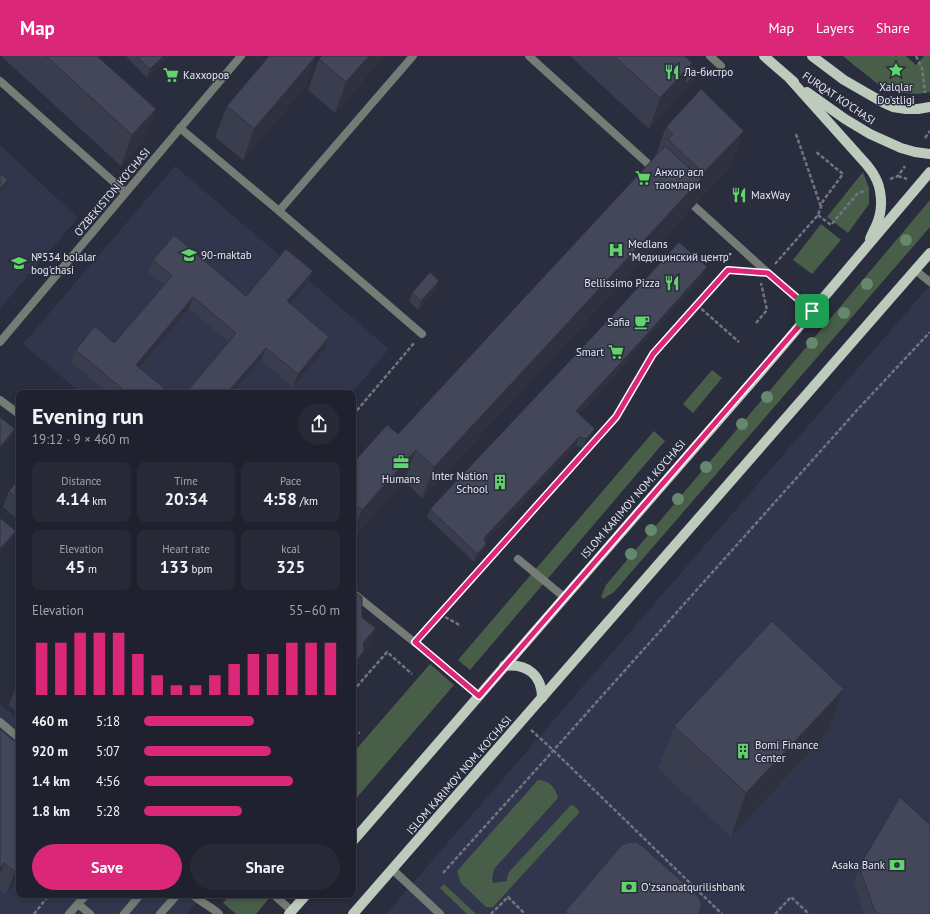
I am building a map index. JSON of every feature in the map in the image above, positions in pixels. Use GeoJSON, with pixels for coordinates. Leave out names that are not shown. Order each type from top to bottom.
{"type":"FeatureCollection","features":[{"type":"Feature","properties":{"kind":"main road","name":"FURQAT KO'CHASI"},"geometry":{"type":"LineString","coordinates":[[764,56],[790,79],[845,119],[870,134],[901,148],[930,154]]}},
{"type":"Feature","properties":{"kind":"main road","name":"FURQAT KO'CHASI"},"geometry":{"type":"LineString","coordinates":[[812,56],[844,80],[893,107],[911,109],[930,107]]}},
{"type":"Feature","properties":{"kind":"main road"},"geometry":{"type":"LineString","coordinates":[[790,79],[874,174],[878,184],[880,210],[878,220],[865,250]]}},
{"type":"Feature","properties":{"kind":"main road","name":"ISLOM KARIMOV NOM. KO'CHASI"},"geometry":{"type":"LineString","coordinates":[[356,837],[865,250],[930,172]]}},
{"type":"Feature","properties":{"kind":"main road","name":"ISLOM KARIMOV NOM. KO'CHASI"},"geometry":{"type":"LineString","coordinates":[[353,914],[930,253]]}},
{"type":"Feature","properties":{"kind":"main road"},"geometry":{"type":"LineString","coordinates":[[504,666],[520,666],[532,672],[537,677],[540,684],[542,698]]}},
{"type":"Feature","properties":{"kind":"main road"},"geometry":{"type":"LineString","coordinates":[[291,912],[303,898]]}},
{"type":"Feature","properties":{"kind":"street","name":"O‘ZBEKISTON KO‘CHASI"},"geometry":{"type":"LineString","coordinates":[[0,342],[241,56]]}},
{"type":"Feature","properties":{"kind":"street"},"geometry":{"type":"LineString","coordinates":[[278,211],[413,56]]}},
{"type":"Feature","properties":{"kind":"street"},"geometry":{"type":"LineString","coordinates":[[529,56],[658,173]]}},
{"type":"Feature","properties":{"kind":"street"},"geometry":{"type":"LineString","coordinates":[[710,56],[721,66]]}},
{"type":"Feature","properties":{"kind":"street"},"geometry":{"type":"LineString","coordinates":[[0,81],[125,192]]}},
{"type":"Feature","properties":{"kind":"street"},"geometry":{"type":"LineString","coordinates":[[180,128],[422,334]]}},
{"type":"Feature","properties":{"kind":"street"},"geometry":{"type":"LineString","coordinates":[[694,206],[763,273],[812,311]]}},
{"type":"Feature","properties":{"kind":"street"},"geometry":{"type":"LineString","coordinates":[[915,270],[930,282]]}},
{"type":"Feature","properties":{"kind":"street"},"geometry":{"type":"LineString","coordinates":[[0,400],[16,412]]}},
{"type":"Feature","properties":{"kind":"street"},"geometry":{"type":"LineString","coordinates":[[518,559],[564,597]]}},
{"type":"Feature","properties":{"kind":"street"},"geometry":{"type":"LineString","coordinates":[[356,595],[415,642],[479,696]]}},
{"type":"Feature","properties":{"kind":"street"},"geometry":{"type":"LineString","coordinates":[[0,722],[16,735]]}},
{"type":"Feature","properties":{"kind":"street"},"geometry":{"type":"LineString","coordinates":[[392,869],[440,914]]}},
{"type":"Feature","properties":{"kind":"street"},"geometry":{"type":"LineString","coordinates":[[70,914],[83,898]]}},
{"type":"Feature","properties":{"kind":"street"},"geometry":{"type":"LineString","coordinates":[[124,914],[137,898]]}},
{"type":"Feature","properties":{"kind":"street"},"geometry":{"type":"LineString","coordinates":[[160,914],[173,898]]}},
{"type":"Feature","properties":{"kind":"street"},"geometry":{"type":"LineString","coordinates":[[196,898],[212,907],[219,914]]}},
{"type":"Feature","properties":{"kind":"street"},"geometry":{"type":"LineString","coordinates":[[277,898],[291,912]]}},
{"type":"Feature","properties":{"kind":"street"},"geometry":{"type":"LineString","coordinates":[[78,904],[90,914]]}},
{"type":"Feature","properties":{"kind":"path"},"geometry":{"type":"LineString","coordinates":[[916,56],[922,68],[925,93]]}},
{"type":"Feature","properties":{"kind":"path"},"geometry":{"type":"LineString","coordinates":[[925,138],[930,131]]}},
{"type":"Feature","properties":{"kind":"path"},"geometry":{"type":"LineString","coordinates":[[796,134],[821,207]]}},
{"type":"Feature","properties":{"kind":"path"},"geometry":{"type":"LineString","coordinates":[[756,323],[767,310],[763,273],[818,215],[823,201],[843,174],[815,151]]}},
{"type":"Feature","properties":{"kind":"path"},"geometry":{"type":"LineString","coordinates":[[905,166],[898,176],[908,180]]}},
{"type":"Feature","properties":{"kind":"path"},"geometry":{"type":"LineString","coordinates":[[818,215],[831,225],[857,194],[869,188]]}},
{"type":"Feature","properties":{"kind":"path"},"geometry":{"type":"LineString","coordinates":[[415,642],[616,417],[653,354],[728,270],[763,273]]}},
{"type":"Feature","properties":{"kind":"path"},"geometry":{"type":"LineString","coordinates":[[697,305],[739,342]]}},
{"type":"Feature","properties":{"kind":"path"},"geometry":{"type":"LineString","coordinates":[[442,873],[859,408],[930,332]]}},
{"type":"Feature","properties":{"kind":"path"},"geometry":{"type":"LineString","coordinates":[[356,411],[422,334]]}},
{"type":"Feature","properties":{"kind":"path"},"geometry":{"type":"LineString","coordinates":[[440,614],[460,626]]}},
{"type":"Feature","properties":{"kind":"path"},"geometry":{"type":"LineString","coordinates":[[356,688],[387,652],[412,674]]}},
{"type":"Feature","properties":{"kind":"path"},"geometry":{"type":"LineString","coordinates":[[521,722],[553,750],[722,914]]}},
{"type":"Feature","properties":{"kind":"path"},"geometry":{"type":"LineString","coordinates":[[356,732],[360,733]]}},
{"type":"Feature","properties":{"kind":"path"},"geometry":{"type":"LineString","coordinates":[[491,914],[508,897],[525,914]]}},
{"type":"Feature","properties":{"kind":"path"},"geometry":{"type":"LineString","coordinates":[[775,914],[791,897],[809,914]]}},
{"type":"Feature","properties":{"kind":"path"},"geometry":{"type":"LineString","coordinates":[[34,914],[47,898]]}},
{"type":"Feature","properties":{"kind":"shaded area","name":"№534 bolalar bog'chasi"},"geometry":{"type":"Polygon","coordinates":[[[0,145],[78,218],[0,308],[0,145]]]}},
{"type":"Feature","properties":{"kind":"shaded area","name":"90-maktab"},"geometry":{"type":"Polygon","coordinates":[[[175,166],[389,349],[355,390],[77,390],[23,344],[175,166]]]}},
{"type":"Feature","properties":{"kind":"shaded area"},"geometry":{"type":"Polygon","coordinates":[[[930,285],[930,914],[386,914],[930,285]]]}},
{"type":"Feature","properties":{"kind":"shaded area"},"geometry":{"type":"Polygon","coordinates":[[[0,704],[16,717],[16,898],[200,898],[187,914],[0,914],[0,704]]]}},
{"type":"Feature","properties":{"kind":"green space","name":"Xalqlar Do'stligi"},"geometry":{"type":"Polygon","coordinates":[[[843,56],[906,56],[916,65],[924,56],[930,56],[930,92],[911,94],[886,88],[843,56]]]}},
{"type":"Feature","properties":{"kind":"green space"},"geometry":{"type":"Polygon","coordinates":[[[863,172],[869,188],[869,204],[848,233],[827,217],[863,172]]]}},
{"type":"Feature","properties":{"kind":"green space"},"geometry":{"type":"Polygon","coordinates":[[[930,200],[930,227],[614,592],[603,599],[601,597],[606,585],[930,200]]]}},
{"type":"Feature","properties":{"kind":"green space"},"geometry":{"type":"Polygon","coordinates":[[[821,224],[841,240],[812,274],[793,260],[821,224]]]}},
{"type":"Feature","properties":{"kind":"green space"},"geometry":{"type":"Polygon","coordinates":[[[712,370],[722,378],[693,413],[683,404],[712,370]]]}},
{"type":"Feature","properties":{"kind":"green space"},"geometry":{"type":"Polygon","coordinates":[[[654,431],[665,441],[470,670],[458,660],[654,431]]]}},
{"type":"Feature","properties":{"kind":"green space"},"geometry":{"type":"Polygon","coordinates":[[[430,664],[454,685],[356,799],[356,750],[430,664]]]}},
{"type":"Feature","properties":{"kind":"green space"},"geometry":{"type":"Polygon","coordinates":[[[538,780],[549,783],[556,791],[558,798],[494,869],[492,879],[493,883],[507,881],[509,872],[571,805],[578,810],[579,813],[493,907],[486,907],[461,883],[457,871],[538,780]]]}},
{"type":"Feature","properties":{"kind":"green space"},"geometry":{"type":"Polygon","coordinates":[[[444,884],[476,914],[467,914],[440,888],[444,884]]]}},
{"type":"Feature","properties":{"kind":"green space"},"geometry":{"type":"Polygon","coordinates":[[[227,898],[269,898],[256,914],[236,914],[223,903],[227,898]]]}},
{"type":"Feature","properties":{"kind":"building"},"geometry":{"type":"Polygon","coordinates":[[[46,56],[97,56],[156,109],[132,135],[46,56]]]}},
{"type":"Feature","properties":{"kind":"building"},"geometry":{"type":"Polygon","coordinates":[[[137,56],[164,56],[150,69],[137,56]]]}},
{"type":"Feature","properties":{"kind":"building"},"geometry":{"type":"Polygon","coordinates":[[[269,56],[316,56],[254,129],[227,106],[269,56]]]}},
{"type":"Feature","properties":{"kind":"building"},"geometry":{"type":"Polygon","coordinates":[[[322,56],[369,56],[346,82],[319,59],[322,56]]]}},
{"type":"Feature","properties":{"kind":"building"},"geometry":{"type":"Polygon","coordinates":[[[614,56],[685,56],[692,63],[660,98],[614,56]]]}},
{"type":"Feature","properties":{"kind":"building"},"geometry":{"type":"Polygon","coordinates":[[[691,66],[697,72],[684,85],[691,66]]]}},
{"type":"Feature","properties":{"kind":"building"},"geometry":{"type":"Polygon","coordinates":[[[701,89],[744,131],[703,173],[668,139],[673,134],[666,127],[701,89]]]}},
{"type":"Feature","properties":{"kind":"building"},"geometry":{"type":"Polygon","coordinates":[[[665,146],[701,179],[434,467],[416,450],[362,510],[356,505],[356,460],[387,425],[398,434],[665,146]]]}},
{"type":"Feature","properties":{"kind":"building"},"geometry":{"type":"Polygon","coordinates":[[[0,173],[8,180],[0,189],[0,173]]]}},
{"type":"Feature","properties":{"kind":"building"},"geometry":{"type":"Polygon","coordinates":[[[174,235],[246,296],[286,249],[313,271],[287,301],[329,337],[298,374],[266,348],[230,390],[188,390],[236,333],[193,297],[136,365],[166,390],[123,390],[76,350],[95,326],[114,343],[172,276],[153,260],[174,235]]]}},
{"type":"Feature","properties":{"kind":"building"},"geometry":{"type":"Polygon","coordinates":[[[679,242],[707,267],[576,411],[595,429],[586,439],[579,437],[484,538],[486,544],[477,554],[430,509],[611,317],[679,242]]]}},
{"type":"Feature","properties":{"kind":"building"},"geometry":{"type":"Polygon","coordinates":[[[430,272],[439,281],[421,301],[412,293],[430,272]]]}},
{"type":"Feature","properties":{"kind":"building"},"geometry":{"type":"Polygon","coordinates":[[[0,417],[15,429],[0,447],[0,417]]]}},
{"type":"Feature","properties":{"kind":"building"},"geometry":{"type":"Polygon","coordinates":[[[16,483],[16,497],[9,491],[16,483]]]}},
{"type":"Feature","properties":{"kind":"building"},"geometry":{"type":"Polygon","coordinates":[[[0,518],[16,531],[0,549],[0,518]]]}},
{"type":"Feature","properties":{"kind":"building"},"geometry":{"type":"Polygon","coordinates":[[[356,592],[362,597],[362,618],[376,628],[363,643],[364,651],[356,660],[356,592]]]}},
{"type":"Feature","properties":{"kind":"building"},"geometry":{"type":"Polygon","coordinates":[[[772,621],[844,689],[746,793],[674,726],[772,621]]]}},
{"type":"Feature","properties":{"kind":"building"},"geometry":{"type":"Polygon","coordinates":[[[0,729],[16,742],[16,871],[15,872],[4,863],[0,868],[0,729]]]}},
{"type":"Feature","properties":{"kind":"building","name":"Asaka Bank"},"geometry":{"type":"Polygon","coordinates":[[[900,797],[930,825],[930,914],[878,914],[874,909],[859,867],[900,797]]]}},
{"type":"Feature","properties":{"kind":"building","name":"Oʻzsanoatqurilishbank"},"geometry":{"type":"Polygon","coordinates":[[[630,842],[636,842],[642,846],[697,895],[701,902],[699,914],[566,914],[568,908],[622,845],[630,842]]]}},
{"type":"Feature","properties":{"kind":"place","name":"Xalqlar Do'stligi"},"geometry":{"type":"Point","coordinates":[896,70]}},
{"type":"Feature","properties":{"kind":"place","name":"Ла-бистро"},"geometry":{"type":"Point","coordinates":[672,72]}},
{"type":"Feature","properties":{"kind":"place","name":"Каххоров"},"geometry":{"type":"Point","coordinates":[171,75]}},
{"type":"Feature","properties":{"kind":"place","name":"Анхор асл таомлари"},"geometry":{"type":"Point","coordinates":[643,178]}},
{"type":"Feature","properties":{"kind":"place","name":"MaxWay"},"geometry":{"type":"Point","coordinates":[739,195]}},
{"type":"Feature","properties":{"kind":"place","name":"Medlans \"Медицинский центр\""},"geometry":{"type":"Point","coordinates":[616,250]}},
{"type":"Feature","properties":{"kind":"place","name":"90-maktab"},"geometry":{"type":"Point","coordinates":[189,255]}},
{"type":"Feature","properties":{"kind":"place","name":"№534 bolalar bog'chasi"},"geometry":{"type":"Point","coordinates":[19,263]}},
{"type":"Feature","properties":{"kind":"place","name":"Bellissimo Pizza"},"geometry":{"type":"Point","coordinates":[672,283]}},
{"type":"Feature","properties":{"kind":"place","name":"Safia"},"geometry":{"type":"Point","coordinates":[642,322]}},
{"type":"Feature","properties":{"kind":"place","name":"Smart"},"geometry":{"type":"Point","coordinates":[616,352]}},
{"type":"Feature","properties":{"kind":"place","name":"Humans"},"geometry":{"type":"Point","coordinates":[401,462]}},
{"type":"Feature","properties":{"kind":"place","name":"Inter Nation School"},"geometry":{"type":"Point","coordinates":[500,482]}},
{"type":"Feature","properties":{"kind":"place","name":"Bomi Finance Center"},"geometry":{"type":"Point","coordinates":[743,751]}},
{"type":"Feature","properties":{"kind":"place","name":"Asaka Bank"},"geometry":{"type":"Point","coordinates":[897,865]}},
{"type":"Feature","properties":{"kind":"place","name":"Oʻzsanoatqurilishbank"},"geometry":{"type":"Point","coordinates":[629,887]}},
{"type":"Feature","properties":{"kind":"route"},"geometry":{"type":"LineString","coordinates":[[728,270],[768,273],[812,311],[479,696],[415,642],[616,417],[653,354],[728,270]]}}]}
